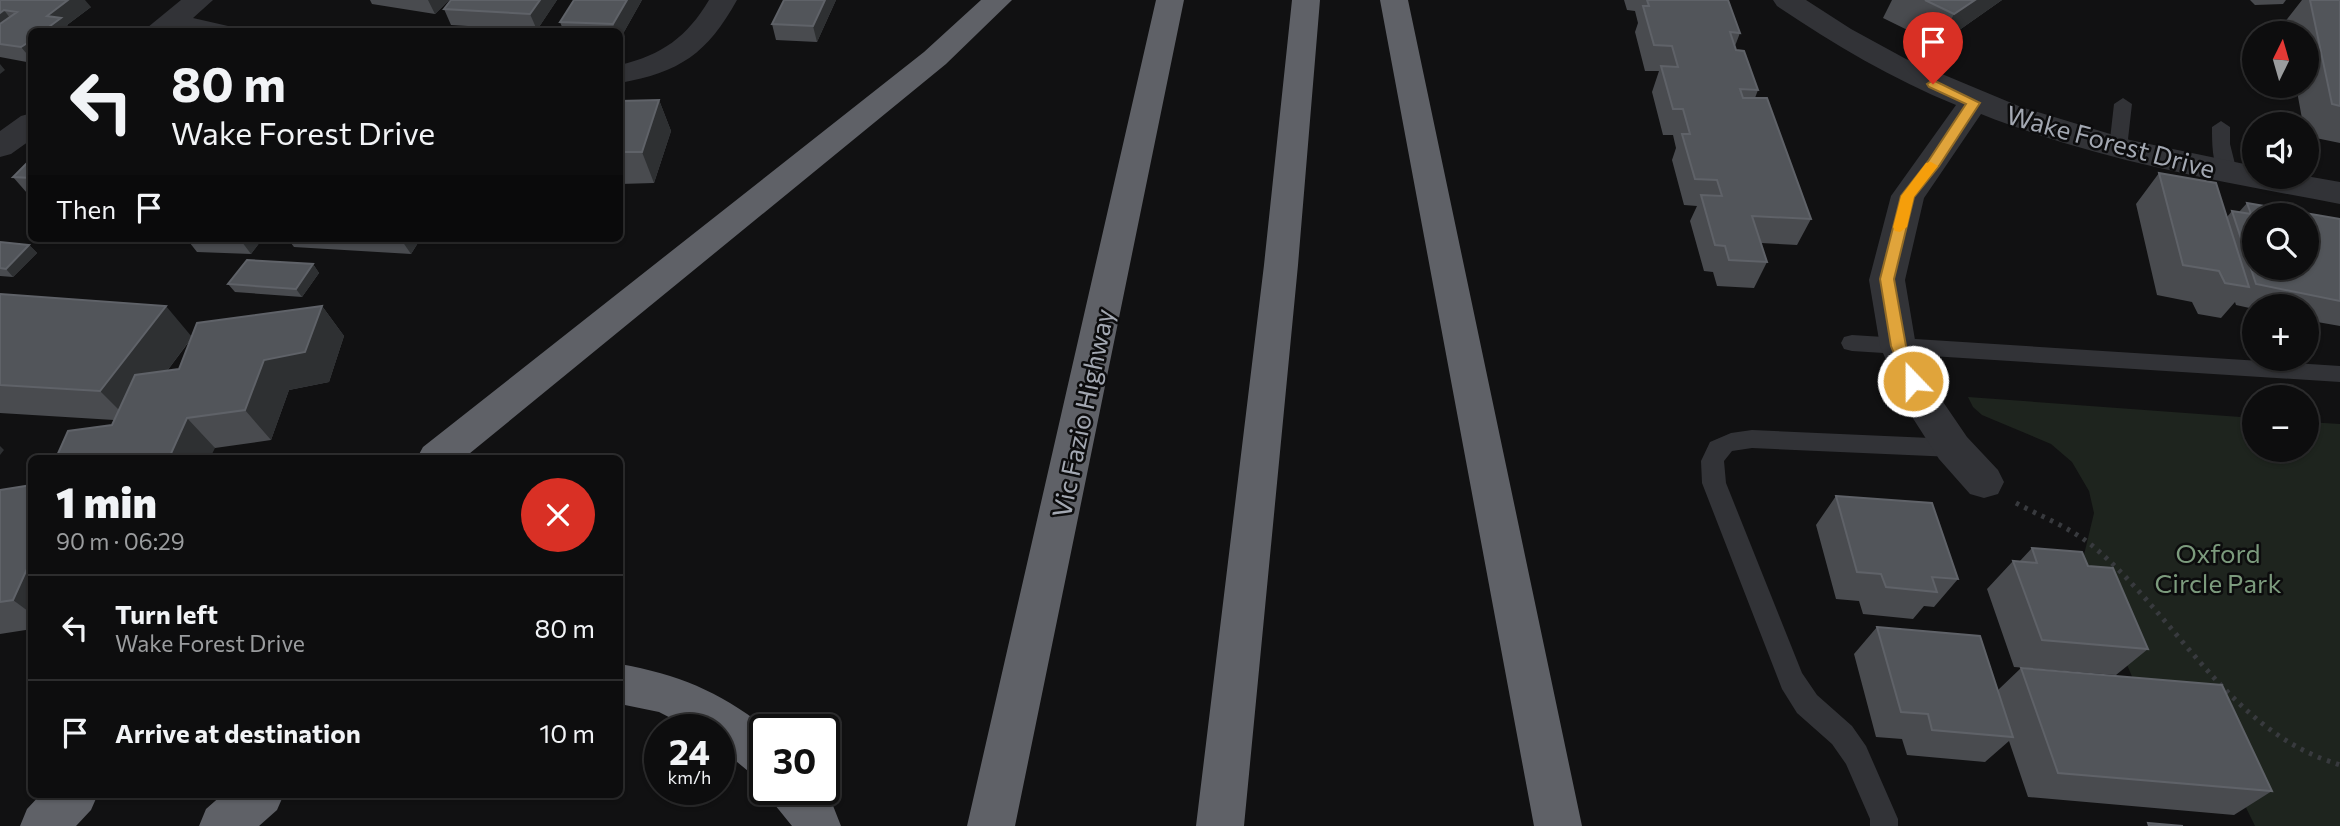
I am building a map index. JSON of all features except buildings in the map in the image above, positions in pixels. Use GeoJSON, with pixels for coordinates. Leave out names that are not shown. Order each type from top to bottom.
{"type":"FeatureCollection","features":[{"type":"Feature","properties":{"kind":"highway"},"geometry":{"type":"LineString","coordinates":[[441,455],[935,58],[998,0]]}},
{"type":"Feature","properties":{"kind":"highway","name":"Vic Fazio Highway"},"geometry":{"type":"LineString","coordinates":[[991,826],[1170,0]]}},
{"type":"Feature","properties":{"kind":"highway"},"geometry":{"type":"LineString","coordinates":[[1220,826],[1281,265],[1306,0]]}},
{"type":"Feature","properties":{"kind":"highway"},"geometry":{"type":"LineString","coordinates":[[1394,0],[1558,826]]}},
{"type":"Feature","properties":{"kind":"highway"},"geometry":{"type":"LineString","coordinates":[[623,685],[666,693],[721,720],[749,742]]}},
{"type":"Feature","properties":{"kind":"highway"},"geometry":{"type":"LineString","coordinates":[[44,826],[70,798]]}},
{"type":"Feature","properties":{"kind":"highway"},"geometry":{"type":"LineString","coordinates":[[223,826],[255,798]]}},
{"type":"Feature","properties":{"kind":"highway"},"geometry":{"type":"LineString","coordinates":[[805,805],[817,826]]}},
{"type":"Feature","properties":{"kind":"street"},"geometry":{"type":"LineString","coordinates":[[163,27],[199,0]]}},
{"type":"Feature","properties":{"kind":"street"},"geometry":{"type":"LineString","coordinates":[[623,73],[655,65],[687,49],[706,30],[723,0]]}},
{"type":"Feature","properties":{"kind":"street","name":"Wake Forest Drive"},"geometry":{"type":"LineString","coordinates":[[1787,0],[1823,26],[1894,65],[1973,103],[2044,128],[2118,148],[2242,174]]}},
{"type":"Feature","properties":{"kind":"street"},"geometry":{"type":"LineString","coordinates":[[1973,103],[1934,163],[1908,196],[1887,279],[1898,346],[1920,398],[1953,448],[1984,481]]}},
{"type":"Feature","properties":{"kind":"street"},"geometry":{"type":"LineString","coordinates":[[0,147],[28,125]]}},
{"type":"Feature","properties":{"kind":"street","name":"Wake Forest Drive"},"geometry":{"type":"LineString","coordinates":[[2319,189],[2340,193]]}},
{"type":"Feature","properties":{"kind":"lane"},"geometry":{"type":"LineString","coordinates":[[2118,148],[2123,104]]}},
{"type":"Feature","properties":{"kind":"lane"},"geometry":{"type":"LineString","coordinates":[[2221,127],[2221,144],[2242,171]]}},
{"type":"Feature","properties":{"kind":"lane"},"geometry":{"type":"LineString","coordinates":[[1852,343],[2340,374]]}},
{"type":"Feature","properties":{"kind":"lane"},"geometry":{"type":"LineString","coordinates":[[1884,826],[1884,819],[1856,755],[1842,735],[1807,704],[1791,680],[1714,483],[1711,458],[1716,449],[1729,441],[1752,439],[1953,448]]}},
{"type":"Feature","properties":{"kind":"path"},"geometry":{"type":"LineString","coordinates":[[1984,481],[2001,494],[2093,546],[2263,726],[2325,761],[2340,765]]}},
{"type":"Feature","properties":{"kind":"green space","name":"Oxford Circle Park"},"geometry":{"type":"Polygon","coordinates":[[[1968,397],[2242,417],[2242,462],[2319,462],[2319,423],[2340,424],[2340,826],[2255,826],[2187,687],[2133,679],[2083,559],[2094,513],[2089,491],[2072,462],[2051,444],[1982,415],[1973,407],[1968,397]]]}},
{"type":"Feature","properties":{"kind":"slow traffic"},"geometry":{"type":"LineString","coordinates":[[1900,227],[1908,196],[1931,166]]}},
{"type":"Feature","properties":{"kind":"route"},"geometry":{"type":"LineString","coordinates":[[1913,381],[1898,346],[1887,279],[1908,196],[1934,163],[1973,103],[1933,84]]}}]}
